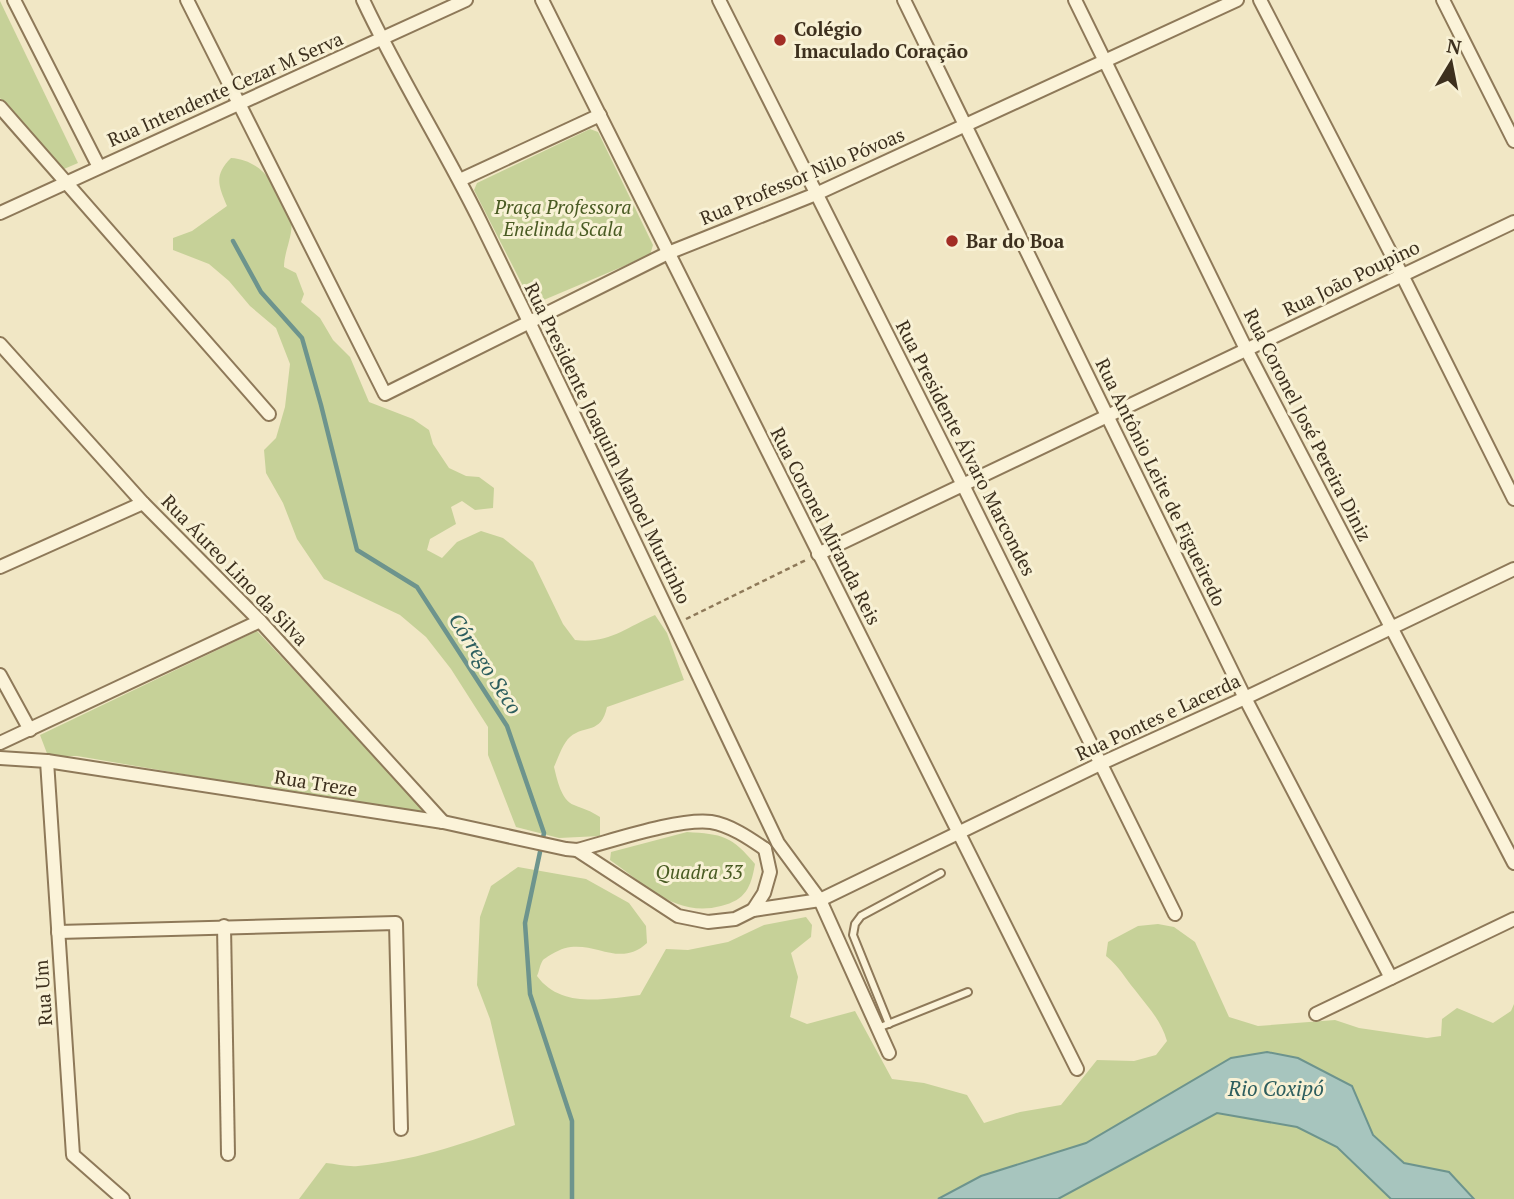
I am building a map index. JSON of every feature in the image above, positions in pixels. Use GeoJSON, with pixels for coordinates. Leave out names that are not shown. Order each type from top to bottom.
{"type":"FeatureCollection","features":[{"type":"Feature","properties":{"kind":"street"},"geometry":{"type":"LineString","coordinates":[[14,0],[99,167]]}},
{"type":"Feature","properties":{"kind":"street"},"geometry":{"type":"LineString","coordinates":[[187,0],[238,104]]}},
{"type":"Feature","properties":{"kind":"street","name":"Rua Presidente Joaquim Manoel Murtinho"},"geometry":{"type":"LineString","coordinates":[[363,0],[381,39],[460,180],[778,843],[820,900],[884,1026],[889,1053]]}},
{"type":"Feature","properties":{"kind":"street","name":"Rua Intendente Cezar M Serva"},"geometry":{"type":"LineString","coordinates":[[0,213],[466,0]]}},
{"type":"Feature","properties":{"kind":"street","name":"Rua Coronel Miranda Reis"},"geometry":{"type":"LineString","coordinates":[[542,0],[1077,1069]]}},
{"type":"Feature","properties":{"kind":"street","name":"Rua Presidente Álvaro Marcondes"},"geometry":{"type":"LineString","coordinates":[[719,0],[1175,914]]}},
{"type":"Feature","properties":{"kind":"street","name":"Rua Antônio Leite de Figueiredo"},"geometry":{"type":"LineString","coordinates":[[904,0],[1245,698],[1391,978]]}},
{"type":"Feature","properties":{"kind":"street","name":"Rua Coronel José Pereira Diniz"},"geometry":{"type":"LineString","coordinates":[[1075,0],[1246,349],[1514,863]]}},
{"type":"Feature","properties":{"kind":"street","name":"Rua Professor Nilo Póvoas"},"geometry":{"type":"LineString","coordinates":[[238,104],[385,394],[668,253],[816,194],[1237,0]]}},
{"type":"Feature","properties":{"kind":"street"},"geometry":{"type":"LineString","coordinates":[[1260,0],[1514,499]]}},
{"type":"Feature","properties":{"kind":"street"},"geometry":{"type":"LineString","coordinates":[[1443,0],[1514,141]]}},
{"type":"Feature","properties":{"kind":"street"},"geometry":{"type":"LineString","coordinates":[[0,107],[68,181],[269,414]]}},
{"type":"Feature","properties":{"kind":"street"},"geometry":{"type":"LineString","coordinates":[[460,180],[600,115]]}},
{"type":"Feature","properties":{"kind":"street","name":"Rua João Poupino"},"geometry":{"type":"LineString","coordinates":[[818,554],[1514,222]]}},
{"type":"Feature","properties":{"kind":"street","name":"Rua Áureo Lino da Silva"},"geometry":{"type":"LineString","coordinates":[[0,344],[143,503],[260,621],[443,822]]}},
{"type":"Feature","properties":{"kind":"street"},"geometry":{"type":"LineString","coordinates":[[0,567],[143,503]]}},
{"type":"Feature","properties":{"kind":"street","name":"Rua Pontes e Lacerda"},"geometry":{"type":"LineString","coordinates":[[820,900],[1514,569]]}},
{"type":"Feature","properties":{"kind":"street"},"geometry":{"type":"LineString","coordinates":[[0,743],[260,621]]}},
{"type":"Feature","properties":{"kind":"street"},"geometry":{"type":"LineString","coordinates":[[0,675],[30,730]]}},
{"type":"Feature","properties":{"kind":"street","name":"Rua Treze"},"geometry":{"type":"LineString","coordinates":[[0,758],[47,761],[443,822],[572,850],[678,916],[708,922],[735,919],[753,910],[820,900]]}},
{"type":"Feature","properties":{"kind":"street","name":"Rua Um"},"geometry":{"type":"LineString","coordinates":[[47,761],[73,1155],[123,1199]]}},
{"type":"Feature","properties":{"kind":"street","name":"Rua Treze"},"geometry":{"type":"LineString","coordinates":[[572,850],[687,822],[713,822],[746,835],[765,849]]}},
{"type":"Feature","properties":{"kind":"street"},"geometry":{"type":"LineString","coordinates":[[753,910],[764,892],[770,872],[765,849],[778,843]]}},
{"type":"Feature","properties":{"kind":"street"},"geometry":{"type":"LineString","coordinates":[[1316,1014],[1514,919]]}},
{"type":"Feature","properties":{"kind":"street"},"geometry":{"type":"LineString","coordinates":[[58,932],[396,923],[401,1129]]}},
{"type":"Feature","properties":{"kind":"street"},"geometry":{"type":"LineString","coordinates":[[224,926],[228,1154]]}},
{"type":"Feature","properties":{"kind":"lane"},"geometry":{"type":"LineString","coordinates":[[941,873],[861,916],[855,924],[853,935],[884,1026],[968,992]]}},
{"type":"Feature","properties":{"kind":"path"},"geometry":{"type":"LineString","coordinates":[[674,625],[818,554]]}},
{"type":"Feature","properties":{"kind":"green space"},"geometry":{"type":"Polygon","coordinates":[[[0,1],[78,163],[64,169],[50,158],[0,98],[0,1]]]}},
{"type":"Feature","properties":{"kind":"green space","name":"Praça Professora Enelinda Scala"},"geometry":{"type":"Polygon","coordinates":[[[590,129],[598,132],[653,245],[650,255],[539,302],[530,300],[474,190],[477,183],[590,129]]]}},
{"type":"Feature","properties":{"kind":"green space"},"geometry":{"type":"Polygon","coordinates":[[[231,158],[257,167],[270,179],[280,195],[292,225],[284,267],[296,273],[304,294],[301,302],[320,318],[333,340],[350,357],[369,402],[413,419],[429,430],[433,444],[449,468],[466,476],[479,477],[494,488],[493,508],[475,510],[462,501],[451,507],[456,524],[430,539],[427,550],[442,558],[457,542],[481,531],[503,538],[533,562],[563,624],[575,640],[598,640],[655,615],[667,633],[684,680],[607,707],[601,722],[567,740],[554,767],[560,789],[566,799],[600,817],[600,836],[559,838],[516,827],[488,755],[488,727],[451,669],[426,637],[400,615],[324,579],[297,539],[283,503],[266,473],[264,450],[276,438],[285,407],[290,364],[276,328],[209,264],[173,250],[173,238],[192,231],[227,206],[219,181],[222,170],[231,158]]]}},
{"type":"Feature","properties":{"kind":"green space"},"geometry":{"type":"Polygon","coordinates":[[[257,631],[421,806],[424,815],[77,756],[48,756],[40,735],[257,631]]]}},
{"type":"Feature","properties":{"kind":"green space","name":"Quadra 33"},"geometry":{"type":"Polygon","coordinates":[[[687,832],[726,838],[740,847],[755,864],[752,879],[742,896],[721,906],[705,908],[675,903],[662,897],[610,860],[611,852],[687,832]]]}},
{"type":"Feature","properties":{"kind":"green space"},"geometry":{"type":"Polygon","coordinates":[[[518,867],[586,879],[629,903],[646,926],[647,943],[635,951],[624,954],[590,948],[565,948],[543,960],[537,976],[547,986],[571,998],[598,999],[640,995],[666,949],[688,950],[728,942],[764,925],[806,917],[812,925],[811,937],[791,953],[798,977],[790,1017],[807,1024],[855,1011],[892,1079],[924,1083],[967,1095],[984,1123],[1020,1112],[1061,1105],[1097,1060],[1134,1061],[1156,1055],[1167,1041],[1154,1014],[1106,956],[1108,942],[1138,926],[1158,924],[1174,927],[1195,942],[1229,1017],[1258,1026],[1335,1020],[1359,1028],[1427,1038],[1441,1036],[1442,1019],[1457,1008],[1493,1023],[1511,1011],[1514,1004],[1514,1199],[1474,1199],[1449,1172],[1404,1163],[1373,1135],[1352,1086],[1231,1058],[1086,1143],[981,1176],[938,1199],[299,1199],[326,1163],[354,1166],[418,1156],[515,1125],[490,1019],[477,985],[480,917],[491,886],[518,867]]]}},
{"type":"Feature","properties":{"kind":"green space"},"geometry":{"type":"Polygon","coordinates":[[[1217,1113],[1297,1127],[1337,1147],[1391,1199],[1058,1199],[1217,1113]]]}},
{"type":"Feature","properties":{"kind":"water","name":"Rio Coxipó"},"geometry":{"type":"Polygon","coordinates":[[[1267,1052],[1298,1058],[1352,1086],[1373,1135],[1404,1163],[1449,1172],[1474,1199],[1391,1199],[1337,1147],[1297,1127],[1217,1113],[1058,1199],[938,1199],[981,1176],[1086,1143],[1231,1058],[1267,1052]]]}},
{"type":"Feature","properties":{"kind":"waterway","name":"Córrego Seco"},"geometry":{"type":"LineString","coordinates":[[233,241],[261,292],[302,338],[357,550],[417,587],[507,726],[544,833],[525,923],[530,994],[572,1121],[572,1199]]}},
{"type":"Feature","properties":{"kind":"place","name":"Colégio Imaculado Coração"},"geometry":{"type":"Point","coordinates":[780,40]}},
{"type":"Feature","properties":{"kind":"place","name":"Bar do Boa"},"geometry":{"type":"Point","coordinates":[952,241]}}]}
